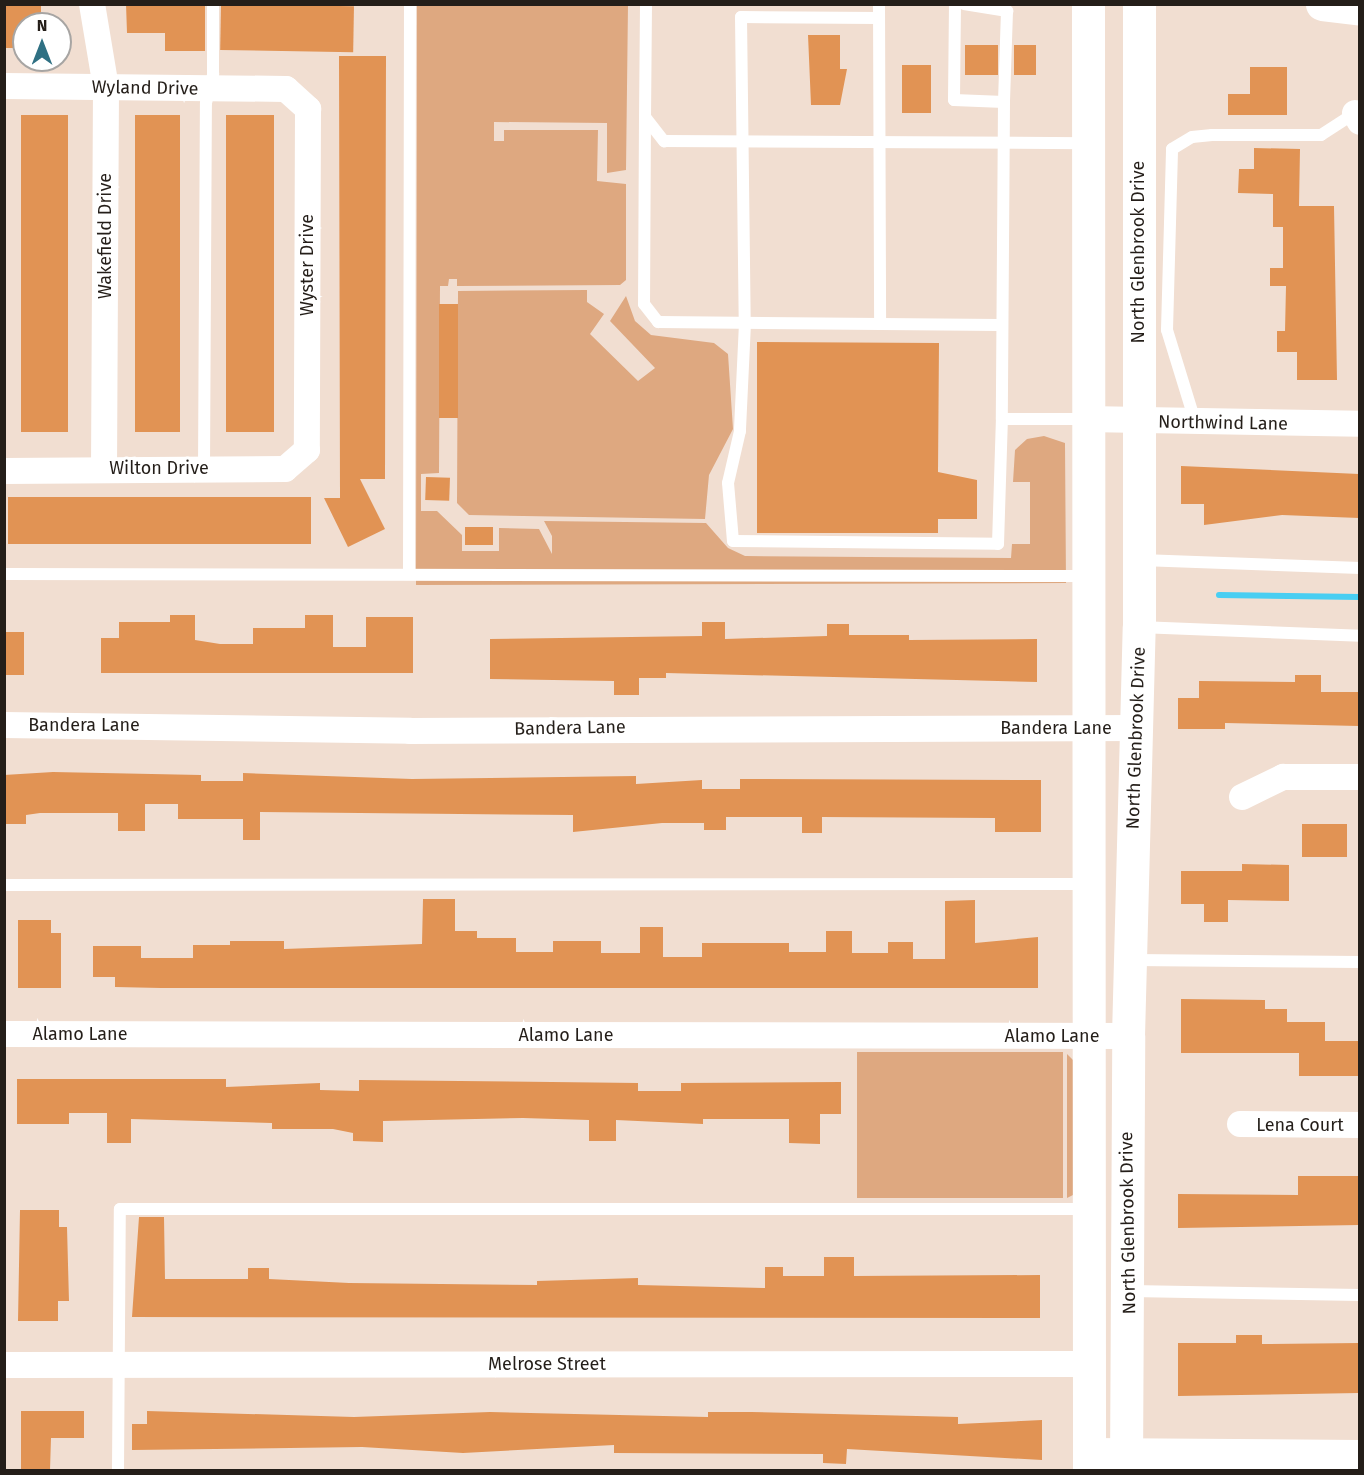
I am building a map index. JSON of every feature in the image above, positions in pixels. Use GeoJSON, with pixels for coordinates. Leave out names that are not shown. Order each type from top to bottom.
{"type":"FeatureCollection","features":[{"type":"Feature","properties":{"kind":"main road","name":"North Glenbrook Drive"},"geometry":{"type":"LineString","coordinates":[[1088,4],[1084,576],[1092,1035],[1089,1462]]}},
{"type":"Feature","properties":{"kind":"main road","name":"North Glenbrook Drive"},"geometry":{"type":"LineString","coordinates":[[1126,1463],[1131,1291],[1128,1036],[1139,627],[1137,560],[1139,4]]}},
{"type":"Feature","properties":{"kind":"main road"},"geometry":{"type":"LineString","coordinates":[[1322,4],[1359,9]]}},
{"type":"Feature","properties":{"kind":"street","name":"Wakefield Drive"},"geometry":{"type":"LineString","coordinates":[[92,4],[106,88],[104,468]]}},
{"type":"Feature","properties":{"kind":"street","name":"Wyland Drive"},"geometry":{"type":"LineString","coordinates":[[4,86],[286,89]]}},
{"type":"Feature","properties":{"kind":"street","name":"Wyster Drive"},"geometry":{"type":"LineString","coordinates":[[286,89],[308,109],[307,450]]}},
{"type":"Feature","properties":{"kind":"street","name":"Northwind Lane"},"geometry":{"type":"LineString","coordinates":[[1086,419],[1195,423],[1359,424]]}},
{"type":"Feature","properties":{"kind":"street","name":"Wilton Drive"},"geometry":{"type":"LineString","coordinates":[[4,471],[104,468],[285,469],[307,450]]}},
{"type":"Feature","properties":{"kind":"street","name":"Bandera Lane"},"geometry":{"type":"LineString","coordinates":[[4,725],[410,731],[1135,728]]}},
{"type":"Feature","properties":{"kind":"street"},"geometry":{"type":"LineString","coordinates":[[1242,797],[1283,777],[1359,777]]}},
{"type":"Feature","properties":{"kind":"street","name":"Alamo Lane"},"geometry":{"type":"LineString","coordinates":[[4,1034],[1128,1036]]}},
{"type":"Feature","properties":{"kind":"street","name":"Lena Court"},"geometry":{"type":"LineString","coordinates":[[1240,1125],[1359,1125]]}},
{"type":"Feature","properties":{"kind":"street","name":"Melrose Street"},"geometry":{"type":"LineString","coordinates":[[4,1365],[1089,1364]]}},
{"type":"Feature","properties":{"kind":"street"},"geometry":{"type":"LineString","coordinates":[[1089,1462],[1126,1463],[1359,1456]]}},
{"type":"Feature","properties":{"kind":"lane"},"geometry":{"type":"LineString","coordinates":[[204,469],[213,4]]}},
{"type":"Feature","properties":{"kind":"lane"},"geometry":{"type":"LineString","coordinates":[[409,572],[410,4]]}},
{"type":"Feature","properties":{"kind":"lane"},"geometry":{"type":"LineString","coordinates":[[646,4],[644,304],[658,322],[1000,325]]}},
{"type":"Feature","properties":{"kind":"lane"},"geometry":{"type":"LineString","coordinates":[[879,4],[880,323]]}},
{"type":"Feature","properties":{"kind":"lane"},"geometry":{"type":"LineString","coordinates":[[955,4],[954,100],[1004,102]]}},
{"type":"Feature","properties":{"kind":"lane"},"geometry":{"type":"LineString","coordinates":[[879,18],[741,17],[745,141],[745,323],[740,431],[728,483],[733,541],[998,544],[1002,419],[1000,325],[1007,11],[964,4]]}},
{"type":"Feature","properties":{"kind":"lane"},"geometry":{"type":"LineString","coordinates":[[645,117],[664,141],[1087,143]]}},
{"type":"Feature","properties":{"kind":"lane"},"geometry":{"type":"LineString","coordinates":[[1195,423],[1167,330],[1172,149],[1192,137],[1212,135],[1321,135],[1357,118]]}},
{"type":"Feature","properties":{"kind":"lane"},"geometry":{"type":"LineString","coordinates":[[1002,419],[1086,419]]}},
{"type":"Feature","properties":{"kind":"lane"},"geometry":{"type":"LineString","coordinates":[[1137,560],[1359,568]]}},
{"type":"Feature","properties":{"kind":"lane"},"geometry":{"type":"LineString","coordinates":[[4,574],[409,572],[1084,576]]}},
{"type":"Feature","properties":{"kind":"lane"},"geometry":{"type":"LineString","coordinates":[[1139,627],[1359,636]]}},
{"type":"Feature","properties":{"kind":"lane"},"geometry":{"type":"LineString","coordinates":[[4,885],[1091,884]]}},
{"type":"Feature","properties":{"kind":"lane"},"geometry":{"type":"LineString","coordinates":[[1131,960],[1359,962]]}},
{"type":"Feature","properties":{"kind":"lane"},"geometry":{"type":"LineString","coordinates":[[118,1470],[120,1209],[1092,1209]]}},
{"type":"Feature","properties":{"kind":"lane"},"geometry":{"type":"LineString","coordinates":[[1131,1291],[1359,1295]]}},
{"type":"Feature","properties":{"kind":"shaded area"},"geometry":{"type":"Polygon","coordinates":[[[417,5],[628,5],[626,170],[607,173],[607,123],[494,122],[494,141],[504,141],[504,130],[598,130],[597,181],[626,184],[626,280],[620,285],[457,286],[457,279],[449,279],[448,286],[440,286],[439,473],[421,474],[421,511],[437,511],[462,535],[462,551],[499,551],[499,528],[539,529],[552,554],[552,536],[544,521],[706,523],[728,548],[745,556],[1011,558],[1012,544],[1030,544],[1030,482],[1013,482],[1015,450],[1027,439],[1044,436],[1065,443],[1066,583],[416,585],[417,5]]]}},
{"type":"Feature","properties":{"kind":"shaded area"},"geometry":{"type":"Polygon","coordinates":[[[587,290],[587,302],[604,314],[590,334],[638,381],[655,368],[610,321],[626,296],[635,321],[651,335],[714,343],[728,354],[733,429],[709,475],[705,519],[469,515],[457,503],[458,291],[587,290]]]}},
{"type":"Feature","properties":{"kind":"shaded area"},"geometry":{"type":"Polygon","coordinates":[[[857,1052],[1063,1052],[1063,1198],[857,1198],[857,1052]]]}},
{"type":"Feature","properties":{"kind":"shaded area"},"geometry":{"type":"Polygon","coordinates":[[[1067,1054],[1077,1064],[1075,1194],[1067,1198],[1067,1054]]]}},
{"type":"Feature","properties":{"kind":"building"},"geometry":{"type":"Polygon","coordinates":[[[4,4],[41,4],[41,12],[12,12],[12,48],[4,48],[4,4]]]}},
{"type":"Feature","properties":{"kind":"building"},"geometry":{"type":"Polygon","coordinates":[[[126,4],[205,4],[205,51],[165,51],[165,33],[127,33],[126,4]]]}},
{"type":"Feature","properties":{"kind":"building"},"geometry":{"type":"Polygon","coordinates":[[[221,4],[354,6],[353,52],[220,50],[221,4]]]}},
{"type":"Feature","properties":{"kind":"building"},"geometry":{"type":"Polygon","coordinates":[[[808,35],[840,35],[840,69],[847,69],[840,105],[811,105],[808,35]]]}},
{"type":"Feature","properties":{"kind":"building"},"geometry":{"type":"Polygon","coordinates":[[[965,45],[998,45],[998,75],[965,75],[965,45]]]}},
{"type":"Feature","properties":{"kind":"building"},"geometry":{"type":"Polygon","coordinates":[[[1014,45],[1036,45],[1036,75],[1014,75],[1014,45]]]}},
{"type":"Feature","properties":{"kind":"building"},"geometry":{"type":"Polygon","coordinates":[[[339,56],[386,56],[385,479],[360,479],[385,529],[348,547],[324,498],[340,498],[339,56]]]}},
{"type":"Feature","properties":{"kind":"building"},"geometry":{"type":"Polygon","coordinates":[[[902,65],[931,65],[931,113],[902,113],[902,65]]]}},
{"type":"Feature","properties":{"kind":"building"},"geometry":{"type":"Polygon","coordinates":[[[1250,67],[1287,67],[1287,115],[1228,115],[1228,94],[1250,94],[1250,67]]]}},
{"type":"Feature","properties":{"kind":"building"},"geometry":{"type":"Polygon","coordinates":[[[21,115],[68,115],[68,432],[21,432],[21,115]]]}},
{"type":"Feature","properties":{"kind":"building"},"geometry":{"type":"Polygon","coordinates":[[[135,115],[180,115],[180,432],[135,432],[135,115]]]}},
{"type":"Feature","properties":{"kind":"building"},"geometry":{"type":"Polygon","coordinates":[[[226,115],[274,115],[274,432],[226,432],[226,115]]]}},
{"type":"Feature","properties":{"kind":"building"},"geometry":{"type":"Polygon","coordinates":[[[1254,148],[1300,149],[1299,206],[1334,206],[1337,380],[1297,380],[1297,352],[1277,352],[1277,331],[1285,331],[1286,286],[1270,286],[1270,268],[1283,268],[1283,227],[1273,227],[1273,194],[1238,193],[1239,169],[1254,169],[1254,148]]]}},
{"type":"Feature","properties":{"kind":"building"},"geometry":{"type":"Polygon","coordinates":[[[439,304],[458,304],[458,418],[439,418],[439,304]]]}},
{"type":"Feature","properties":{"kind":"building"},"geometry":{"type":"Polygon","coordinates":[[[757,342],[939,343],[938,472],[977,480],[977,519],[938,519],[938,533],[757,533],[757,342]]]}},
{"type":"Feature","properties":{"kind":"building"},"geometry":{"type":"Polygon","coordinates":[[[1181,466],[1359,474],[1359,518],[1282,515],[1204,525],[1204,504],[1181,504],[1181,466]]]}},
{"type":"Feature","properties":{"kind":"building"},"geometry":{"type":"Polygon","coordinates":[[[426,477],[450,478],[449,501],[425,500],[426,477]]]}},
{"type":"Feature","properties":{"kind":"building"},"geometry":{"type":"Polygon","coordinates":[[[8,497],[311,497],[311,544],[8,544],[8,497]]]}},
{"type":"Feature","properties":{"kind":"building"},"geometry":{"type":"Polygon","coordinates":[[[465,527],[493,527],[493,545],[465,545],[465,527]]]}},
{"type":"Feature","properties":{"kind":"building"},"geometry":{"type":"Polygon","coordinates":[[[170,615],[195,615],[195,640],[220,644],[253,644],[253,628],[305,628],[305,615],[333,615],[333,647],[366,647],[366,617],[413,617],[413,673],[101,673],[101,638],[119,638],[119,622],[170,622],[170,615]]]}},
{"type":"Feature","properties":{"kind":"building"},"geometry":{"type":"Polygon","coordinates":[[[702,622],[725,622],[725,639],[827,636],[827,624],[849,624],[849,635],[909,635],[909,640],[1037,639],[1037,682],[666,673],[666,678],[639,678],[639,695],[614,695],[614,681],[490,679],[490,639],[702,636],[702,622]]]}},
{"type":"Feature","properties":{"kind":"building"},"geometry":{"type":"Polygon","coordinates":[[[4,632],[24,632],[24,675],[4,675],[4,632]]]}},
{"type":"Feature","properties":{"kind":"building"},"geometry":{"type":"Polygon","coordinates":[[[1295,675],[1321,675],[1321,692],[1359,692],[1359,726],[1225,723],[1225,729],[1178,729],[1178,698],[1199,698],[1199,681],[1295,682],[1295,675]]]}},
{"type":"Feature","properties":{"kind":"building"},"geometry":{"type":"Polygon","coordinates":[[[53,772],[201,775],[201,781],[243,781],[243,773],[412,779],[636,776],[636,784],[702,780],[702,789],[740,789],[740,779],[1041,780],[1041,832],[995,832],[995,818],[822,817],[822,833],[802,833],[802,817],[726,817],[726,830],[704,830],[704,823],[662,823],[573,832],[573,815],[260,812],[260,840],[243,840],[243,819],[178,819],[178,804],[145,804],[145,831],[118,831],[118,813],[40,813],[26,815],[26,824],[4,824],[4,775],[53,772]]]}},
{"type":"Feature","properties":{"kind":"building"},"geometry":{"type":"Polygon","coordinates":[[[1302,824],[1347,824],[1347,857],[1302,857],[1302,824]]]}},
{"type":"Feature","properties":{"kind":"building"},"geometry":{"type":"Polygon","coordinates":[[[1242,864],[1289,865],[1289,901],[1228,900],[1228,922],[1204,922],[1204,904],[1181,904],[1181,871],[1242,871],[1242,864]]]}},
{"type":"Feature","properties":{"kind":"building"},"geometry":{"type":"Polygon","coordinates":[[[423,899],[455,899],[455,931],[477,931],[477,938],[516,938],[516,952],[553,952],[553,941],[601,941],[601,953],[640,953],[640,927],[663,927],[663,957],[702,957],[702,943],[789,943],[789,952],[826,952],[826,931],[852,931],[852,953],[888,953],[888,942],[913,942],[913,959],[945,959],[945,901],[975,900],[975,943],[1038,937],[1038,988],[161,988],[115,987],[115,977],[93,977],[93,946],[141,946],[141,958],[193,958],[193,945],[230,945],[230,941],[284,941],[284,949],[422,944],[423,899]]]}},
{"type":"Feature","properties":{"kind":"building"},"geometry":{"type":"Polygon","coordinates":[[[18,920],[51,920],[51,933],[61,933],[61,988],[18,988],[18,920]]]}},
{"type":"Feature","properties":{"kind":"building"},"geometry":{"type":"Polygon","coordinates":[[[1181,999],[1265,1000],[1265,1009],[1287,1009],[1287,1022],[1325,1022],[1325,1041],[1359,1041],[1359,1076],[1299,1076],[1299,1053],[1181,1053],[1181,999]]]}},
{"type":"Feature","properties":{"kind":"building"},"geometry":{"type":"Polygon","coordinates":[[[17,1079],[226,1079],[226,1087],[320,1083],[320,1090],[359,1091],[359,1080],[638,1083],[638,1091],[681,1091],[681,1083],[841,1082],[841,1114],[820,1114],[820,1144],[789,1143],[789,1119],[703,1119],[703,1124],[616,1120],[616,1141],[589,1141],[589,1120],[523,1118],[383,1121],[383,1142],[353,1141],[353,1133],[333,1129],[272,1129],[272,1123],[131,1119],[131,1143],[107,1143],[107,1113],[69,1113],[69,1124],[17,1124],[17,1079]]]}},
{"type":"Feature","properties":{"kind":"building"},"geometry":{"type":"Polygon","coordinates":[[[1298,1176],[1359,1176],[1359,1225],[1178,1228],[1178,1194],[1298,1195],[1298,1176]]]}},
{"type":"Feature","properties":{"kind":"building"},"geometry":{"type":"Polygon","coordinates":[[[20,1210],[59,1210],[59,1227],[67,1227],[69,1301],[58,1301],[58,1321],[18,1321],[20,1210]]]}},
{"type":"Feature","properties":{"kind":"building"},"geometry":{"type":"Polygon","coordinates":[[[139,1217],[164,1217],[165,1279],[248,1279],[248,1268],[269,1268],[269,1279],[349,1283],[537,1285],[537,1281],[638,1278],[638,1285],[765,1288],[765,1267],[783,1267],[783,1276],[824,1276],[824,1257],[854,1257],[854,1276],[1040,1275],[1040,1318],[132,1317],[139,1217]]]}},
{"type":"Feature","properties":{"kind":"building"},"geometry":{"type":"Polygon","coordinates":[[[1236,1335],[1262,1335],[1262,1344],[1359,1343],[1359,1393],[1178,1396],[1178,1343],[1236,1343],[1236,1335]]]}},
{"type":"Feature","properties":{"kind":"building"},"geometry":{"type":"Polygon","coordinates":[[[21,1411],[84,1411],[84,1438],[51,1438],[50,1470],[21,1470],[21,1411]]]}},
{"type":"Feature","properties":{"kind":"building"},"geometry":{"type":"Polygon","coordinates":[[[147,1411],[354,1417],[490,1412],[708,1417],[708,1412],[751,1412],[958,1417],[958,1424],[1042,1420],[1042,1460],[847,1449],[846,1464],[823,1463],[823,1454],[614,1453],[614,1445],[463,1453],[362,1447],[132,1450],[132,1424],[147,1424],[147,1411]]]}},
{"type":"Feature","properties":{"kind":"waterway"},"geometry":{"type":"LineString","coordinates":[[1219,595],[1360,597]]}}]}
